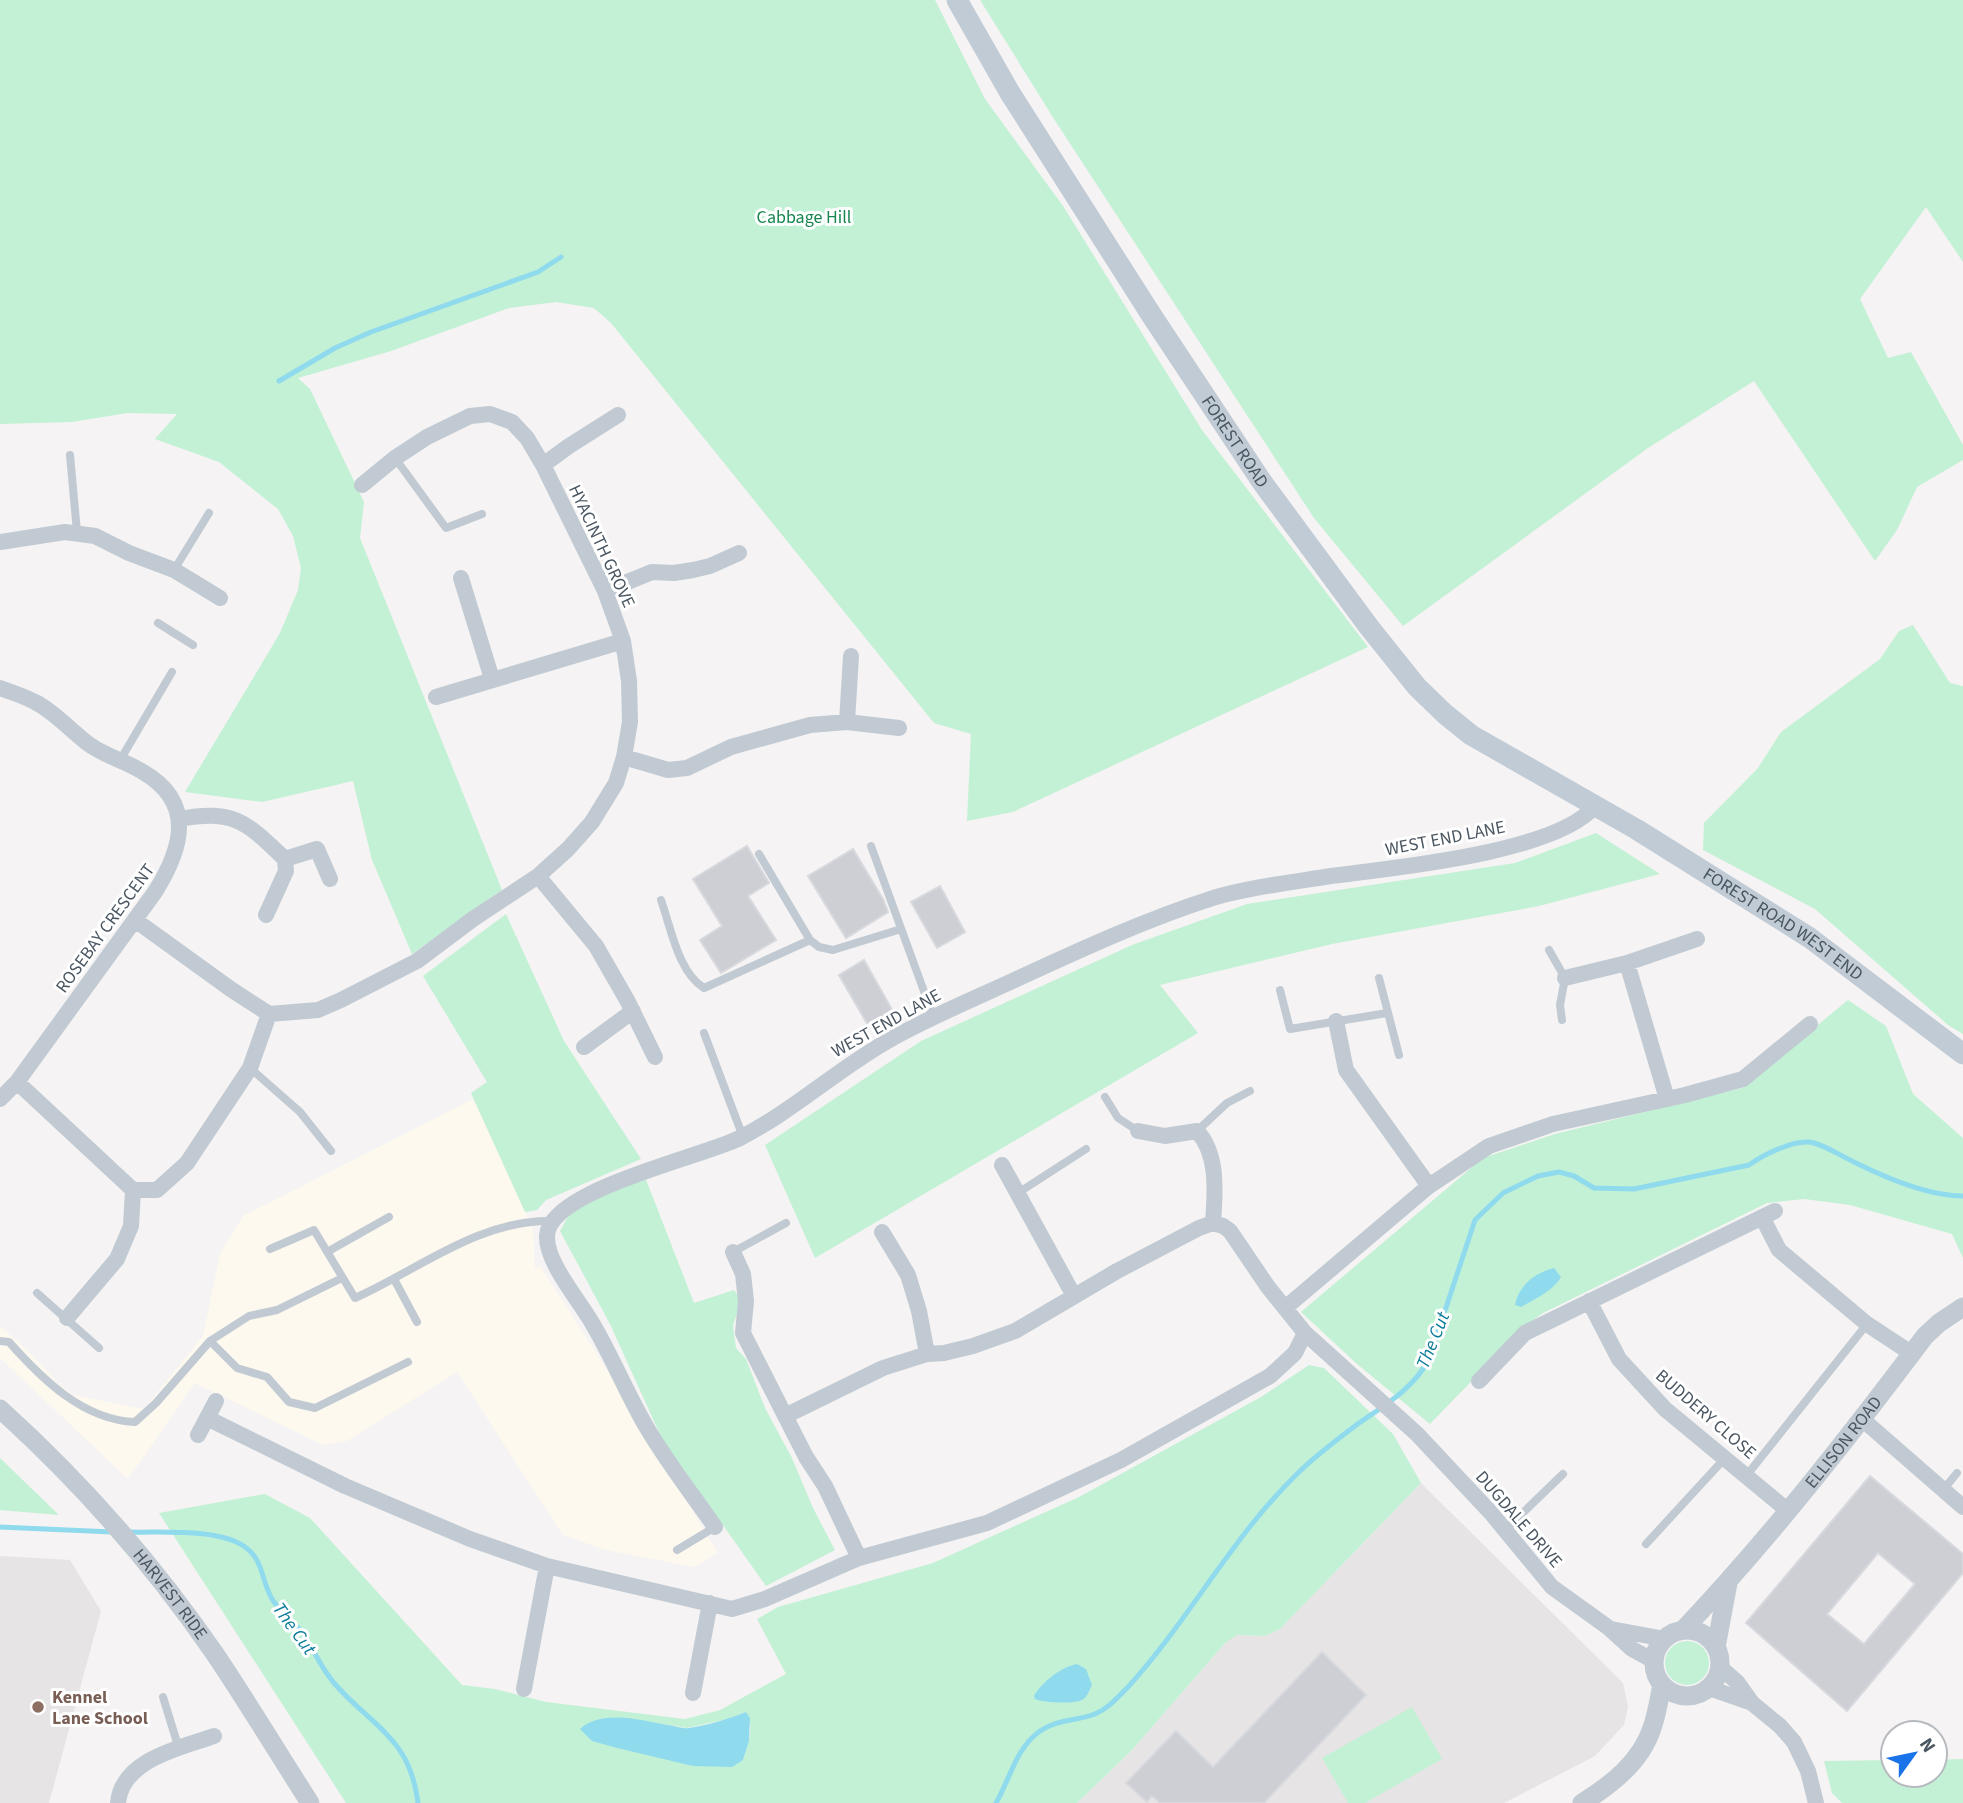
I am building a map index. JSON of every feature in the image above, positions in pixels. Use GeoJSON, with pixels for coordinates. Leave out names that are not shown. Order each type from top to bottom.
{"type":"FeatureCollection","features":[{"type":"Feature","properties":{"kind":"main road","name":"FOREST ROAD"},"geometry":{"type":"LineString","coordinates":[[957,0],[1010,93],[1234,441],[1410,679],[1445,714],[1471,735],[1595,806]]}},
{"type":"Feature","properties":{"kind":"main road","name":"FOREST ROAD WEST END"},"geometry":{"type":"LineString","coordinates":[[1595,806],[1636,828],[1810,939],[1963,1054]]}},
{"type":"Feature","properties":{"kind":"street","name":"HYACINTH GROVE"},"geometry":{"type":"LineString","coordinates":[[269,1014],[318,1010],[341,1000],[417,961],[538,876],[568,849],[592,822],[616,783],[624,757],[630,722],[628,671],[623,640],[605,591],[543,465],[527,438],[512,422],[490,414],[470,416],[449,424],[395,458],[362,485]]}},
{"type":"Feature","properties":{"kind":"street"},"geometry":{"type":"LineString","coordinates":[[543,465],[618,415]]}},
{"type":"Feature","properties":{"kind":"street"},"geometry":{"type":"LineString","coordinates":[[0,542],[65,532],[96,536],[129,553],[174,570],[219,598]]}},
{"type":"Feature","properties":{"kind":"street"},"geometry":{"type":"LineString","coordinates":[[605,591],[652,572],[693,570],[710,566],[739,553]]}},
{"type":"Feature","properties":{"kind":"street"},"geometry":{"type":"LineString","coordinates":[[461,578],[492,679]]}},
{"type":"Feature","properties":{"kind":"street"},"geometry":{"type":"LineString","coordinates":[[436,697],[623,640]]}},
{"type":"Feature","properties":{"kind":"street"},"geometry":{"type":"LineString","coordinates":[[847,722],[850,656]]}},
{"type":"Feature","properties":{"kind":"street","name":"ROSEBAY CRESCENT"},"geometry":{"type":"LineString","coordinates":[[0,688],[37,702],[91,746],[119,762],[141,770],[160,783],[170,797],[178,819],[180,837],[171,868],[17,1082],[0,1098]]}},
{"type":"Feature","properties":{"kind":"street"},"geometry":{"type":"LineString","coordinates":[[624,757],[668,770],[687,768],[731,747],[810,725],[847,722],[900,728]]}},
{"type":"Feature","properties":{"kind":"street","name":"WEST END LANE"},"geometry":{"type":"LineString","coordinates":[[551,1221],[563,1209],[609,1184],[701,1154],[743,1137],[844,1067],[933,1016],[1104,940],[1216,897],[1330,876],[1429,865],[1507,847],[1555,832],[1588,814],[1595,806]]}},
{"type":"Feature","properties":{"kind":"street"},"geometry":{"type":"LineString","coordinates":[[178,819],[204,814],[237,819],[285,859],[286,871],[266,915]]}},
{"type":"Feature","properties":{"kind":"street"},"geometry":{"type":"LineString","coordinates":[[285,859],[317,849],[330,879]]}},
{"type":"Feature","properties":{"kind":"street"},"geometry":{"type":"LineString","coordinates":[[538,876],[596,946],[633,1010],[656,1057]]}},
{"type":"Feature","properties":{"kind":"street"},"geometry":{"type":"LineString","coordinates":[[17,1082],[134,1190],[157,1190],[187,1163],[250,1068],[269,1014],[135,920]]}},
{"type":"Feature","properties":{"kind":"street"},"geometry":{"type":"LineString","coordinates":[[1566,978],[1627,963],[1697,939]]}},
{"type":"Feature","properties":{"kind":"street"},"geometry":{"type":"LineString","coordinates":[[1627,963],[1667,1099]]}},
{"type":"Feature","properties":{"kind":"street"},"geometry":{"type":"LineString","coordinates":[[584,1047],[633,1010]]}},
{"type":"Feature","properties":{"kind":"street"},"geometry":{"type":"LineString","coordinates":[[1336,1021],[1346,1070],[1429,1186]]}},
{"type":"Feature","properties":{"kind":"street"},"geometry":{"type":"LineString","coordinates":[[1285,1308],[1429,1186],[1489,1146],[1553,1124],[1743,1079],[1810,1024]]}},
{"type":"Feature","properties":{"kind":"street"},"geometry":{"type":"LineString","coordinates":[[785,1416],[883,1368],[927,1354],[974,1346],[1014,1331],[1181,1236],[1213,1223],[1212,1161],[1205,1140],[1197,1131],[1165,1136],[1138,1131]]}},
{"type":"Feature","properties":{"kind":"street"},"geometry":{"type":"LineString","coordinates":[[1002,1166],[1074,1296]]}},
{"type":"Feature","properties":{"kind":"street"},"geometry":{"type":"LineString","coordinates":[[67,1318],[117,1259],[131,1226],[134,1190]]}},
{"type":"Feature","properties":{"kind":"street"},"geometry":{"type":"LineString","coordinates":[[1479,1381],[1525,1333],[1768,1214],[1779,1250],[1867,1324],[1911,1353]]}},
{"type":"Feature","properties":{"kind":"street"},"geometry":{"type":"LineString","coordinates":[[551,1221],[546,1239],[560,1272],[596,1329],[648,1430],[715,1527]]}},
{"type":"Feature","properties":{"kind":"street","name":"DUGDALE DRIVE"},"geometry":{"type":"LineString","coordinates":[[1213,1223],[1230,1231],[1305,1333],[1408,1425],[1505,1530],[1552,1587],[1632,1648],[1654,1661]]}},
{"type":"Feature","properties":{"kind":"street"},"geometry":{"type":"LineString","coordinates":[[882,1232],[908,1275],[919,1311],[927,1354]]}},
{"type":"Feature","properties":{"kind":"street"},"geometry":{"type":"LineString","coordinates":[[733,1252],[743,1275],[746,1301],[743,1333],[806,1457],[825,1486],[859,1558]]}},
{"type":"Feature","properties":{"kind":"street","name":"BUDDERY CLOSE"},"geometry":{"type":"LineString","coordinates":[[1589,1301],[1619,1359],[1665,1409],[1787,1510]]}},
{"type":"Feature","properties":{"kind":"street","name":"ELLISON ROAD"},"geometry":{"type":"LineString","coordinates":[[1684,1630],[1812,1483],[1911,1353],[1938,1323],[1963,1307]]}},
{"type":"Feature","properties":{"kind":"street"},"geometry":{"type":"LineString","coordinates":[[207,1418],[345,1486],[470,1539],[547,1566],[732,1609],[757,1602],[859,1558],[987,1523],[1121,1460],[1270,1376],[1295,1353],[1305,1333]]}},
{"type":"Feature","properties":{"kind":"street"},"geometry":{"type":"LineString","coordinates":[[198,1435],[216,1401]]}},
{"type":"Feature","properties":{"kind":"street","name":"HARVEST RIDE"},"geometry":{"type":"LineString","coordinates":[[0,1409],[87,1494],[174,1599],[228,1673],[310,1803]]}},
{"type":"Feature","properties":{"kind":"street"},"geometry":{"type":"LineString","coordinates":[[1862,1419],[1963,1507]]}},
{"type":"Feature","properties":{"kind":"street"},"geometry":{"type":"LineString","coordinates":[[524,1689],[547,1566]]}},
{"type":"Feature","properties":{"kind":"street","name":"ELLISON ROAD"},"geometry":{"type":"LineString","coordinates":[[1716,1647],[1728,1582]]}},
{"type":"Feature","properties":{"kind":"street"},"geometry":{"type":"LineString","coordinates":[[693,1693],[710,1603]]}},
{"type":"Feature","properties":{"kind":"street","name":"DUGDALE DRIVE"},"geometry":{"type":"LineString","coordinates":[[1609,1628],[1665,1639]]}},
{"type":"Feature","properties":{"kind":"street"},"geometry":{"type":"LineString","coordinates":[[1684,1630],[1703,1634],[1716,1647],[1720,1667],[1709,1688],[1693,1696],[1684,1696],[1675,1694],[1662,1685],[1654,1661],[1659,1645],[1665,1639],[1684,1630]]}},
{"type":"Feature","properties":{"kind":"street"},"geometry":{"type":"LineString","coordinates":[[1720,1667],[1737,1682],[1752,1703],[1780,1726],[1799,1749],[1816,1803]]}},
{"type":"Feature","properties":{"kind":"street"},"geometry":{"type":"LineString","coordinates":[[1652,1730],[1662,1685]]}},
{"type":"Feature","properties":{"kind":"street"},"geometry":{"type":"LineString","coordinates":[[1709,1688],[1752,1703]]}},
{"type":"Feature","properties":{"kind":"street"},"geometry":{"type":"LineString","coordinates":[[1582,1803],[1618,1779],[1652,1730],[1684,1696]]}},
{"type":"Feature","properties":{"kind":"street"},"geometry":{"type":"LineString","coordinates":[[118,1803],[125,1782],[153,1758],[214,1736]]}},
{"type":"Feature","properties":{"kind":"lane"},"geometry":{"type":"LineString","coordinates":[[70,455],[77,532]]}},
{"type":"Feature","properties":{"kind":"lane"},"geometry":{"type":"LineString","coordinates":[[395,458],[446,528],[482,514]]}},
{"type":"Feature","properties":{"kind":"lane"},"geometry":{"type":"LineString","coordinates":[[174,570],[209,513]]}},
{"type":"Feature","properties":{"kind":"lane"},"geometry":{"type":"LineString","coordinates":[[158,623],[193,645]]}},
{"type":"Feature","properties":{"kind":"lane"},"geometry":{"type":"LineString","coordinates":[[119,762],[172,672]]}},
{"type":"Feature","properties":{"kind":"lane"},"geometry":{"type":"LineString","coordinates":[[871,846],[933,1016]]}},
{"type":"Feature","properties":{"kind":"lane"},"geometry":{"type":"LineString","coordinates":[[759,854],[810,940],[819,947],[833,950],[901,929]]}},
{"type":"Feature","properties":{"kind":"lane"},"geometry":{"type":"LineString","coordinates":[[661,900],[683,962],[693,981],[704,988],[810,940]]}},
{"type":"Feature","properties":{"kind":"lane"},"geometry":{"type":"LineString","coordinates":[[1549,950],[1566,978],[1560,1006],[1562,1020]]}},
{"type":"Feature","properties":{"kind":"lane"},"geometry":{"type":"LineString","coordinates":[[1379,978],[1399,1055]]}},
{"type":"Feature","properties":{"kind":"lane"},"geometry":{"type":"LineString","coordinates":[[1280,990],[1290,1029],[1387,1013]]}},
{"type":"Feature","properties":{"kind":"lane"},"geometry":{"type":"LineString","coordinates":[[704,1034],[743,1137]]}},
{"type":"Feature","properties":{"kind":"lane"},"geometry":{"type":"LineString","coordinates":[[250,1068],[300,1112],[331,1151]]}},
{"type":"Feature","properties":{"kind":"lane"},"geometry":{"type":"LineString","coordinates":[[1197,1131],[1227,1103],[1250,1091]]}},
{"type":"Feature","properties":{"kind":"lane"},"geometry":{"type":"LineString","coordinates":[[1105,1097],[1118,1118],[1138,1131]]}},
{"type":"Feature","properties":{"kind":"lane"},"geometry":{"type":"LineString","coordinates":[[1018,1193],[1086,1149]]}},
{"type":"Feature","properties":{"kind":"lane"},"geometry":{"type":"LineString","coordinates":[[327,1252],[389,1217]]}},
{"type":"Feature","properties":{"kind":"lane"},"geometry":{"type":"LineString","coordinates":[[271,1249],[314,1230],[355,1298],[463,1241],[530,1220],[551,1221]]}},
{"type":"Feature","properties":{"kind":"lane"},"geometry":{"type":"LineString","coordinates":[[733,1252],[786,1223]]}},
{"type":"Feature","properties":{"kind":"lane"},"geometry":{"type":"LineString","coordinates":[[0,1341],[9,1342],[31,1367],[61,1393],[117,1421],[135,1422],[156,1403],[210,1341],[249,1316],[277,1310],[342,1278]]}},
{"type":"Feature","properties":{"kind":"lane"},"geometry":{"type":"LineString","coordinates":[[394,1279],[417,1322]]}},
{"type":"Feature","properties":{"kind":"lane"},"geometry":{"type":"LineString","coordinates":[[37,1293],[99,1348]]}},
{"type":"Feature","properties":{"kind":"lane"},"geometry":{"type":"LineString","coordinates":[[1747,1475],[1867,1324]]}},
{"type":"Feature","properties":{"kind":"lane"},"geometry":{"type":"LineString","coordinates":[[210,1341],[237,1368],[267,1377],[289,1402],[315,1408],[408,1362]]}},
{"type":"Feature","properties":{"kind":"lane"},"geometry":{"type":"LineString","coordinates":[[1646,1544],[1726,1457]]}},
{"type":"Feature","properties":{"kind":"lane"},"geometry":{"type":"LineString","coordinates":[[1943,1490],[1957,1473]]}},
{"type":"Feature","properties":{"kind":"lane"},"geometry":{"type":"LineString","coordinates":[[1505,1530],[1563,1474]]}},
{"type":"Feature","properties":{"kind":"lane"},"geometry":{"type":"LineString","coordinates":[[677,1550],[715,1527]]}},
{"type":"Feature","properties":{"kind":"lane"},"geometry":{"type":"LineString","coordinates":[[163,1697],[178,1749]]}},
{"type":"Feature","properties":{"kind":"shaded area"},"geometry":{"type":"Polygon","coordinates":[[[473,1099],[533,1229],[535,1269],[540,1266],[602,1362],[718,1553],[694,1567],[606,1550],[563,1535],[457,1372],[347,1441],[323,1445],[195,1383],[128,1479],[0,1358],[0,1326],[73,1395],[144,1409],[203,1336],[220,1254],[243,1216],[473,1099]]]}},
{"type":"Feature","properties":{"kind":"shaded area"},"geometry":{"type":"Polygon","coordinates":[[[1421,1483],[1623,1683],[1628,1707],[1624,1725],[1595,1756],[1504,1803],[1077,1803],[1132,1750],[1225,1643],[1236,1635],[1265,1636],[1280,1629],[1421,1483]]]}},
{"type":"Feature","properties":{"kind":"shaded area","name":"Kennel Lane School"},"geometry":{"type":"Polygon","coordinates":[[[0,1556],[70,1560],[101,1611],[49,1803],[0,1803],[0,1556]]]}},
{"type":"Feature","properties":{"kind":"green space","name":"Cabbage Hill"},"geometry":{"type":"Polygon","coordinates":[[[0,0],[935,0],[985,99],[1063,206],[1202,430],[1368,647],[1013,812],[967,821],[971,734],[934,723],[611,323],[594,308],[556,302],[509,308],[391,351],[298,378],[310,389],[364,502],[360,538],[502,890],[412,954],[372,860],[353,781],[262,802],[185,792],[280,633],[298,590],[301,568],[293,536],[278,509],[219,462],[155,439],[177,414],[127,413],[72,422],[0,424],[0,0]]]}},
{"type":"Feature","properties":{"kind":"green space"},"geometry":{"type":"Polygon","coordinates":[[[980,0],[1963,0],[1963,262],[1926,207],[1860,299],[1888,358],[1911,352],[1963,445],[1963,460],[1917,487],[1897,530],[1875,561],[1754,381],[1648,448],[1403,626],[1314,518],[1054,119],[980,0]]]}},
{"type":"Feature","properties":{"kind":"green space"},"geometry":{"type":"Polygon","coordinates":[[[1913,625],[1950,683],[1963,686],[1963,1034],[1948,1025],[1815,909],[1703,850],[1704,823],[1758,768],[1781,732],[1880,659],[1899,631],[1913,625]]]}},
{"type":"Feature","properties":{"kind":"green space"},"geometry":{"type":"Polygon","coordinates":[[[1596,833],[1660,874],[1539,906],[1332,944],[1160,985],[1198,1033],[815,1258],[765,1145],[921,1041],[1132,945],[1247,904],[1515,863],[1596,833]]]}},
{"type":"Feature","properties":{"kind":"green space"},"geometry":{"type":"Polygon","coordinates":[[[506,914],[564,1041],[641,1159],[546,1200],[537,1210],[525,1212],[471,1093],[487,1082],[423,976],[506,914]]]}},
{"type":"Feature","properties":{"kind":"green space"},"geometry":{"type":"Polygon","coordinates":[[[1848,1000],[1886,1026],[1913,1094],[1963,1138],[1963,1258],[1952,1234],[1850,1205],[1804,1199],[1767,1203],[1543,1313],[1526,1325],[1430,1424],[1357,1364],[1301,1312],[1483,1158],[1555,1134],[1742,1088],[1848,1000]]]}},
{"type":"Feature","properties":{"kind":"green space"},"geometry":{"type":"Polygon","coordinates":[[[645,1177],[694,1303],[734,1290],[741,1300],[733,1326],[736,1348],[746,1359],[765,1408],[792,1458],[813,1508],[835,1550],[766,1586],[662,1439],[610,1324],[560,1231],[569,1215],[587,1202],[645,1177]]]}},
{"type":"Feature","properties":{"kind":"green space"},"geometry":{"type":"Polygon","coordinates":[[[1309,1365],[1324,1368],[1393,1434],[1421,1483],[1280,1629],[1265,1636],[1237,1635],[1225,1643],[1132,1750],[1077,1803],[346,1803],[159,1513],[265,1494],[310,1518],[462,1685],[495,1689],[546,1702],[685,1719],[720,1710],[786,1674],[757,1619],[778,1607],[933,1563],[1079,1497],[1261,1397],[1309,1365]],[[746,1712],[687,1728],[606,1718],[617,1748],[655,1755],[743,1760],[750,1736],[746,1712]]]}},
{"type":"Feature","properties":{"kind":"green space"},"geometry":{"type":"Polygon","coordinates":[[[0,1458],[59,1515],[0,1510],[0,1458]]]}},
{"type":"Feature","properties":{"kind":"green space"},"geometry":{"type":"Polygon","coordinates":[[[1687,1641],[1702,1648],[1709,1663],[1702,1678],[1687,1685],[1672,1678],[1665,1663],[1672,1648],[1687,1641]]]}},
{"type":"Feature","properties":{"kind":"green space"},"geometry":{"type":"Polygon","coordinates":[[[1412,1707],[1442,1759],[1365,1803],[1348,1803],[1322,1758],[1412,1707]]]}},
{"type":"Feature","properties":{"kind":"green space"},"geometry":{"type":"Polygon","coordinates":[[[1963,1759],[1963,1803],[1842,1803],[1832,1793],[1824,1761],[1879,1760],[1879,1789],[1949,1789],[1949,1760],[1963,1759]]]}},
{"type":"Feature","properties":{"kind":"water"},"geometry":{"type":"Polygon","coordinates":[[[1554,1268],[1561,1277],[1553,1286],[1521,1307],[1515,1305],[1520,1291],[1529,1281],[1554,1268]]]}},
{"type":"Feature","properties":{"kind":"water"},"geometry":{"type":"Polygon","coordinates":[[[1077,1664],[1086,1669],[1092,1685],[1084,1699],[1066,1702],[1035,1699],[1037,1691],[1047,1681],[1065,1668],[1077,1664]]]}},
{"type":"Feature","properties":{"kind":"water"},"geometry":{"type":"Polygon","coordinates":[[[746,1712],[750,1718],[749,1741],[743,1760],[732,1767],[693,1766],[617,1748],[592,1741],[580,1729],[599,1719],[610,1718],[689,1728],[746,1712]]]}},
{"type":"Feature","properties":{"kind":"building"},"geometry":{"type":"Polygon","coordinates":[[[747,846],[769,883],[748,896],[776,940],[721,973],[700,940],[722,926],[693,879],[747,846]]]}},
{"type":"Feature","properties":{"kind":"building"},"geometry":{"type":"Polygon","coordinates":[[[853,849],[888,912],[846,938],[808,876],[853,849]]]}},
{"type":"Feature","properties":{"kind":"building"},"geometry":{"type":"Polygon","coordinates":[[[940,886],[965,932],[937,948],[911,902],[940,886]]]}},
{"type":"Feature","properties":{"kind":"building"},"geometry":{"type":"Polygon","coordinates":[[[864,960],[894,1013],[869,1027],[839,975],[864,960]]]}},
{"type":"Feature","properties":{"kind":"building"},"geometry":{"type":"Polygon","coordinates":[[[1870,1476],[1963,1554],[1963,1573],[1847,1711],[1746,1623],[1870,1476]],[[1878,1553],[1827,1614],[1864,1644],[1915,1584],[1878,1553]]]}},
{"type":"Feature","properties":{"kind":"building"},"geometry":{"type":"Polygon","coordinates":[[[1322,1652],[1366,1695],[1264,1803],[1160,1803],[1152,1796],[1147,1802],[1126,1783],[1176,1731],[1213,1767],[1322,1652]]]}},
{"type":"Feature","properties":{"kind":"waterway"},"geometry":{"type":"LineString","coordinates":[[279,381],[335,348],[371,332],[538,272],[561,257]]}},
{"type":"Feature","properties":{"kind":"waterway","name":"The Cut"},"geometry":{"type":"LineString","coordinates":[[996,1803],[1019,1755],[1032,1738],[1047,1727],[1095,1714],[1113,1702],[1150,1661],[1231,1551],[1274,1498],[1319,1454],[1398,1395],[1415,1379],[1429,1359],[1475,1220],[1503,1193],[1538,1176],[1559,1172],[1574,1176],[1594,1188],[1634,1189],[1749,1165],[1780,1148],[1807,1142],[1824,1147],[1907,1185],[1936,1193],[1963,1196]]}},
{"type":"Feature","properties":{"kind":"waterway","name":"The Cut"},"geometry":{"type":"LineString","coordinates":[[0,1527],[112,1532]]}},
{"type":"Feature","properties":{"kind":"waterway","name":"The Cut"},"geometry":{"type":"LineString","coordinates":[[129,1532],[205,1534],[234,1541],[245,1547],[260,1566],[274,1602],[303,1634],[329,1677],[398,1748],[414,1781],[418,1803]]}},
{"type":"Feature","properties":{"kind":"place","name":"Kennel Lane School"},"geometry":{"type":"Point","coordinates":[38,1707]}}]}
